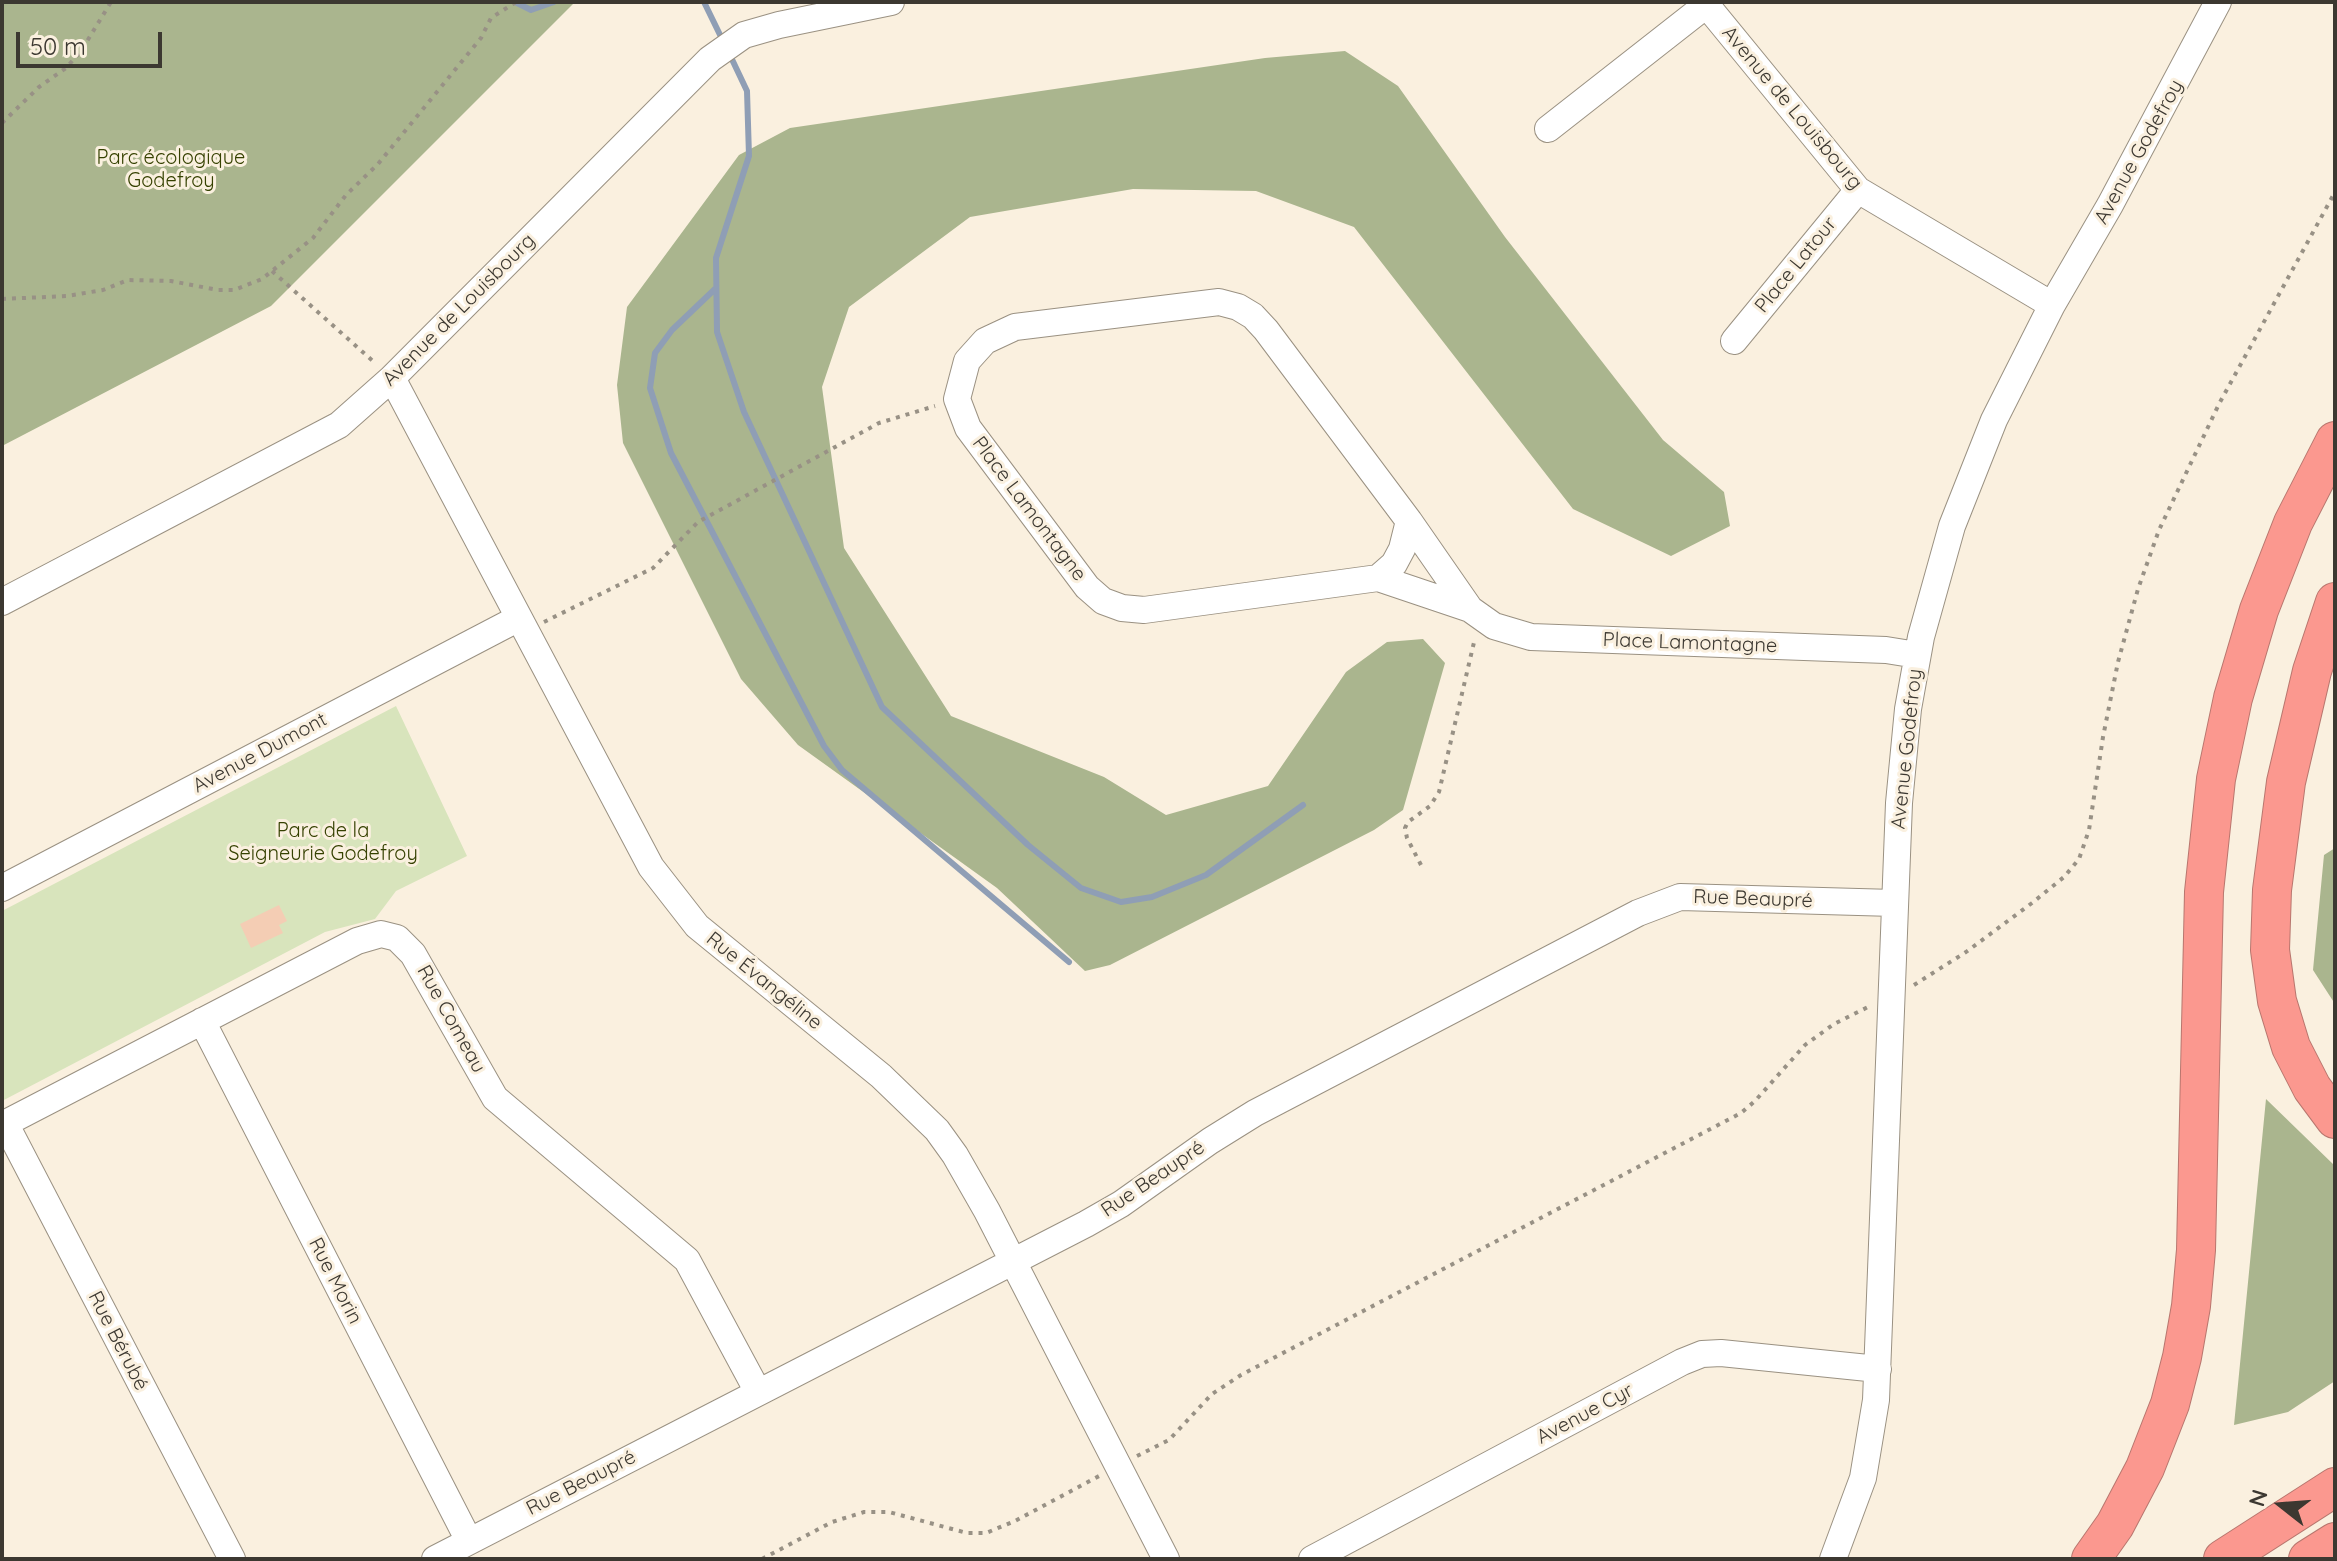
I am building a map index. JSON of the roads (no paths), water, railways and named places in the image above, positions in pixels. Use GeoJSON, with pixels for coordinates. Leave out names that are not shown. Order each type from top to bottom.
{"type":"FeatureCollection","features":[{"type":"Feature","properties":{"kind":"highway"},"geometry":{"type":"LineString","coordinates":[[2091,1559],[2115,1525],[2145,1468],[2163,1426],[2182,1357],[2196,1250],[2204,892],[2216,779],[2233,698],[2259,610],[2293,523],[2335,441]]}},
{"type":"Feature","properties":{"kind":"highway"},"geometry":{"type":"LineString","coordinates":[[2335,602],[2312,671],[2288,770],[2275,866],[2270,950],[2277,1001],[2291,1047],[2312,1088],[2335,1119]]}},
{"type":"Feature","properties":{"kind":"highway"},"geometry":{"type":"LineString","coordinates":[[2223,1559],[2335,1487]]}},
{"type":"Feature","properties":{"kind":"highway"},"geometry":{"type":"LineString","coordinates":[[2308,1559],[2335,1542]]}},
{"type":"Feature","properties":{"kind":"street","name":"Avenue de Louisbourg"},"geometry":{"type":"LineString","coordinates":[[2,602],[339,425],[392,378],[710,59],[744,35],[891,2]]}},
{"type":"Feature","properties":{"kind":"street","name":"Avenue Godefroy"},"geometry":{"type":"LineString","coordinates":[[1833,1559],[1863,1478],[1872,1436],[1878,1369],[1894,903],[1902,763],[1917,655],[1937,575],[1968,483],[2006,396],[2052,305],[2110,205],[2218,2]]}},
{"type":"Feature","properties":{"kind":"street","name":"Avenue de Louisbourg"},"geometry":{"type":"LineString","coordinates":[[1707,3],[1858,190],[2052,305]]}},
{"type":"Feature","properties":{"kind":"street"},"geometry":{"type":"LineString","coordinates":[[1548,129],[1707,3]]}},
{"type":"Feature","properties":{"kind":"street","name":"Place Latour"},"geometry":{"type":"LineString","coordinates":[[1734,341],[1858,190]]}},
{"type":"Feature","properties":{"kind":"street","name":"Place Lamontagne"},"geometry":{"type":"LineString","coordinates":[[1470,609],[1409,521],[1266,330],[1253,316],[1238,307],[1219,302],[1015,327],[985,341],[967,361],[957,399],[968,428],[1087,587],[1103,601],[1122,608],[1144,610],[1378,578],[1470,609],[1494,626],[1531,637],[1886,650],[1917,655]]}},
{"type":"Feature","properties":{"kind":"street","name":"Rue Évangéline"},"geometry":{"type":"LineString","coordinates":[[392,378],[651,867],[697,926],[881,1076],[937,1130],[971,1183],[1166,1559]]}},
{"type":"Feature","properties":{"kind":"street"},"geometry":{"type":"LineString","coordinates":[[1378,578],[1398,557],[1409,521]]}},
{"type":"Feature","properties":{"kind":"street","name":"Avenue Dumont"},"geometry":{"type":"LineString","coordinates":[[2,888],[522,625]]}},
{"type":"Feature","properties":{"kind":"street","name":"Rue Beaupré"},"geometry":{"type":"LineString","coordinates":[[435,1559],[1121,1204],[1255,1113],[1661,904],[1680,897],[1709,896],[1894,903]]}},
{"type":"Feature","properties":{"kind":"street","name":"Rue Comeau"},"geometry":{"type":"LineString","coordinates":[[4,1124],[357,941],[381,934],[397,938],[413,954],[495,1098],[687,1260],[758,1392]]}},
{"type":"Feature","properties":{"kind":"street","name":"Rue Morin"},"geometry":{"type":"LineString","coordinates":[[202,1021],[469,1541]]}},
{"type":"Feature","properties":{"kind":"street","name":"Rue Bérubé"},"geometry":{"type":"LineString","coordinates":[[4,1124],[232,1559]]}},
{"type":"Feature","properties":{"kind":"street","name":"Avenue Cyr"},"geometry":{"type":"LineString","coordinates":[[1312,1559],[1668,1369],[1702,1354],[1721,1353],[1878,1369]]}},
{"type":"Feature","properties":{"kind":"waterway"},"geometry":{"type":"LineString","coordinates":[[515,2],[531,10],[554,2]]}},
{"type":"Feature","properties":{"kind":"waterway"},"geometry":{"type":"LineString","coordinates":[[704,2],[724,43]]}},
{"type":"Feature","properties":{"kind":"waterway"},"geometry":{"type":"LineString","coordinates":[[729,53],[747,91],[749,156],[716,258],[717,332],[744,412],[882,707],[1028,845],[1081,888],[1121,902],[1152,897],[1206,875],[1303,805]]}},
{"type":"Feature","properties":{"kind":"waterway"},"geometry":{"type":"LineString","coordinates":[[716,288],[672,330],[655,353],[650,388],[671,453],[824,746],[842,770],[1069,962]]}},
{"type":"Feature","properties":{"kind":"park label","name":"Parc écologique Godefroy"},"geometry":{"type":"Point","coordinates":[171,170]}},
{"type":"Feature","properties":{"kind":"park label","name":"Parc de la Seigneurie Godefroy"},"geometry":{"type":"Point","coordinates":[323,842]}}]}
